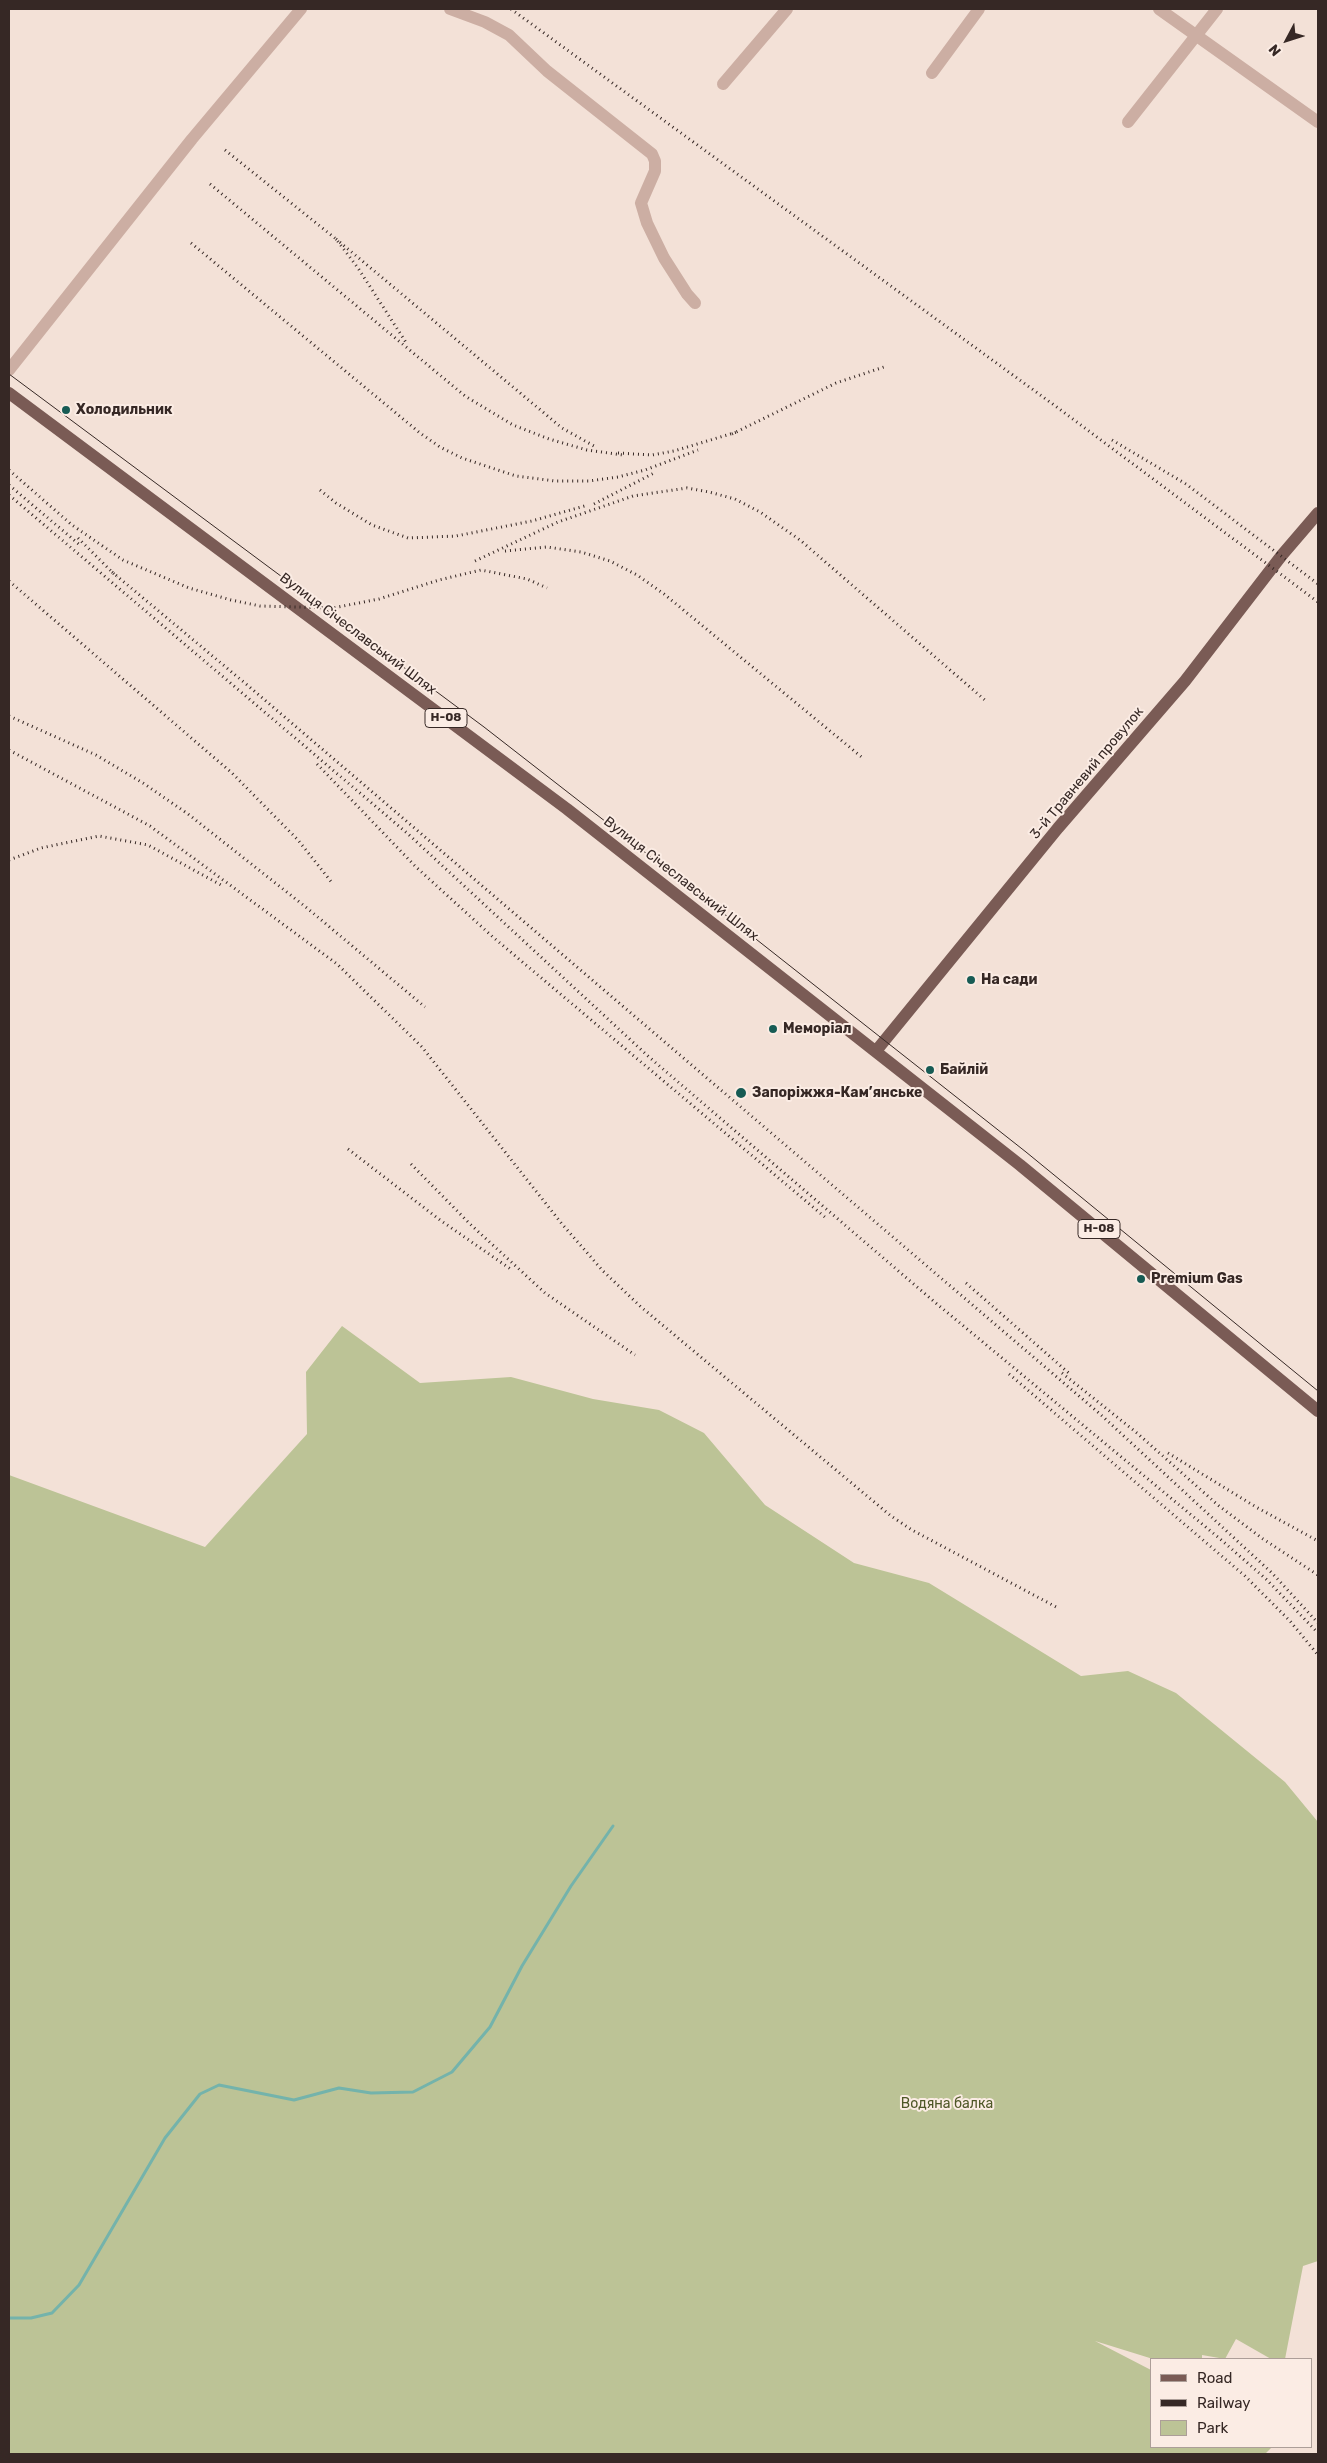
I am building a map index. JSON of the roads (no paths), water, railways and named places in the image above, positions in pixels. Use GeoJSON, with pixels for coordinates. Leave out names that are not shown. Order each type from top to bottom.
{"type":"FeatureCollection","features":[{"type":"Feature","properties":{"kind":"main road","name":"Вулиця Січеславський Шлях"},"geometry":{"type":"LineString","coordinates":[[9,392],[567,809],[876,1051],[1152,1272],[1318,1411]]}},
{"type":"Feature","properties":{"kind":"main road","name":"3-й Травневий провулок"},"geometry":{"type":"LineString","coordinates":[[876,1051],[1058,828],[1185,681],[1282,555],[1318,513]]}},
{"type":"Feature","properties":{"kind":"street"},"geometry":{"type":"LineString","coordinates":[[9,370],[192,139],[301,9]]}},
{"type":"Feature","properties":{"kind":"street"},"geometry":{"type":"LineString","coordinates":[[450,9],[485,22],[510,35],[547,71],[652,154],[655,161],[655,171],[641,203],[647,223],[664,258],[695,303]]}},
{"type":"Feature","properties":{"kind":"street"},"geometry":{"type":"LineString","coordinates":[[724,84],[787,9]]}},
{"type":"Feature","properties":{"kind":"street"},"geometry":{"type":"LineString","coordinates":[[932,73],[979,9]]}},
{"type":"Feature","properties":{"kind":"street"},"geometry":{"type":"LineString","coordinates":[[1159,9],[1318,122]]}},
{"type":"Feature","properties":{"kind":"street"},"geometry":{"type":"LineString","coordinates":[[1128,122],[1217,9]]}},
{"type":"Feature","properties":{"kind":"waterway"},"geometry":{"type":"LineString","coordinates":[[9,2318],[31,2318],[52,2313],[79,2285],[165,2138],[200,2094],[219,2085],[294,2100],[339,2088],[371,2093],[413,2092],[452,2072],[490,2027],[522,1966],[571,1886],[613,1826]]}},
{"type":"Feature","properties":{"kind":"tram line"},"geometry":{"type":"LineString","coordinates":[[9,374],[484,727],[1026,1152],[1318,1391]]}},
{"type":"Feature","properties":{"kind":"railway"},"geometry":{"type":"LineString","coordinates":[[511,9],[1054,405],[1318,602]]}},
{"type":"Feature","properties":{"kind":"railway"},"geometry":{"type":"LineString","coordinates":[[225,150],[336,239],[358,268],[407,344]]}},
{"type":"Feature","properties":{"kind":"railway"},"geometry":{"type":"LineString","coordinates":[[210,184],[465,396],[513,425],[549,439],[587,450],[623,455]]}},
{"type":"Feature","properties":{"kind":"railway"},"geometry":{"type":"LineString","coordinates":[[336,239],[562,428],[594,446]]}},
{"type":"Feature","properties":{"kind":"railway"},"geometry":{"type":"LineString","coordinates":[[191,243],[420,433],[440,447],[462,458],[516,476],[555,481],[589,481],[618,477],[645,470],[698,450]]}},
{"type":"Feature","properties":{"kind":"railway"},"geometry":{"type":"LineString","coordinates":[[732,434],[836,383],[884,367]]}},
{"type":"Feature","properties":{"kind":"railway"},"geometry":{"type":"LineString","coordinates":[[618,453],[652,455],[674,451],[737,432]]}},
{"type":"Feature","properties":{"kind":"railway"},"geometry":{"type":"LineString","coordinates":[[1112,440],[1186,484],[1318,584]]}},
{"type":"Feature","properties":{"kind":"railway"},"geometry":{"type":"LineString","coordinates":[[9,470],[72,525],[123,560],[189,588],[231,600],[260,606],[333,608],[379,599],[439,580],[481,570],[527,579],[547,588]]}},
{"type":"Feature","properties":{"kind":"railway"},"geometry":{"type":"LineString","coordinates":[[594,504],[656,472]]}},
{"type":"Feature","properties":{"kind":"railway"},"geometry":{"type":"LineString","coordinates":[[9,485],[81,546]]}},
{"type":"Feature","properties":{"kind":"railway"},"geometry":{"type":"LineString","coordinates":[[475,561],[558,522],[633,496],[687,488],[735,499],[760,512],[800,540],[986,701]]}},
{"type":"Feature","properties":{"kind":"railway"},"geometry":{"type":"LineString","coordinates":[[320,490],[336,503],[372,525],[408,538],[456,536],[532,521],[588,505]]}},
{"type":"Feature","properties":{"kind":"railway"},"geometry":{"type":"LineString","coordinates":[[9,495],[407,833],[649,1057],[937,1304],[1219,1538],[1266,1579],[1318,1633]]}},
{"type":"Feature","properties":{"kind":"railway"},"geometry":{"type":"LineString","coordinates":[[78,538],[117,577]]}},
{"type":"Feature","properties":{"kind":"railway"},"geometry":{"type":"LineString","coordinates":[[505,551],[547,547],[581,552],[610,561],[637,575],[664,594],[864,759]]}},
{"type":"Feature","properties":{"kind":"railway"},"geometry":{"type":"LineString","coordinates":[[112,572],[246,684],[1100,1414],[1272,1573],[1318,1623]]}},
{"type":"Feature","properties":{"kind":"railway"},"geometry":{"type":"LineString","coordinates":[[9,581],[232,773],[298,840],[333,884]]}},
{"type":"Feature","properties":{"kind":"railway"},"geometry":{"type":"LineString","coordinates":[[9,716],[96,755],[143,783],[188,814],[307,908],[425,1007]]}},
{"type":"Feature","properties":{"kind":"railway"},"geometry":{"type":"LineString","coordinates":[[9,750],[150,826],[337,964],[422,1047],[562,1224],[603,1271],[641,1307],[891,1516],[912,1530],[1058,1608]]}},
{"type":"Feature","properties":{"kind":"railway"},"geometry":{"type":"LineString","coordinates":[[317,764],[416,867],[494,938],[826,1218]]}},
{"type":"Feature","properties":{"kind":"railway"},"geometry":{"type":"LineString","coordinates":[[9,860],[41,848],[99,836],[148,845],[221,885]]}},
{"type":"Feature","properties":{"kind":"railway"},"geometry":{"type":"LineString","coordinates":[[348,1149],[440,1220],[512,1270]]}},
{"type":"Feature","properties":{"kind":"railway"},"geometry":{"type":"LineString","coordinates":[[411,1164],[470,1224],[545,1293],[635,1355]]}},
{"type":"Feature","properties":{"kind":"railway"},"geometry":{"type":"LineString","coordinates":[[966,1283],[1071,1375]]}},
{"type":"Feature","properties":{"kind":"railway"},"geometry":{"type":"LineString","coordinates":[[1062,1373],[1137,1433],[1219,1506],[1263,1539],[1318,1575]]}},
{"type":"Feature","properties":{"kind":"railway"},"geometry":{"type":"LineString","coordinates":[[1009,1374],[1245,1576],[1290,1621],[1318,1655]]}},
{"type":"Feature","properties":{"kind":"railway"},"geometry":{"type":"LineString","coordinates":[[1168,1453],[1256,1507],[1318,1541]]}},
{"type":"Feature","properties":{"kind":"place","name":"Холодильник"},"geometry":{"type":"Point","coordinates":[66,410]}},
{"type":"Feature","properties":{"kind":"place","name":"На сади"},"geometry":{"type":"Point","coordinates":[971,980]}},
{"type":"Feature","properties":{"kind":"place","name":"Меморіал"},"geometry":{"type":"Point","coordinates":[773,1029]}},
{"type":"Feature","properties":{"kind":"place","name":"Байлій"},"geometry":{"type":"Point","coordinates":[930,1070]}},
{"type":"Feature","properties":{"kind":"place","name":"Запоріжжя-Кам’янське"},"geometry":{"type":"Point","coordinates":[741,1093]}},
{"type":"Feature","properties":{"kind":"place","name":"Premium Gas"},"geometry":{"type":"Point","coordinates":[1141,1279]}},
{"type":"Feature","properties":{"kind":"park label","name":"Водяна балка"},"geometry":{"type":"Point","coordinates":[947,2104]}}]}
